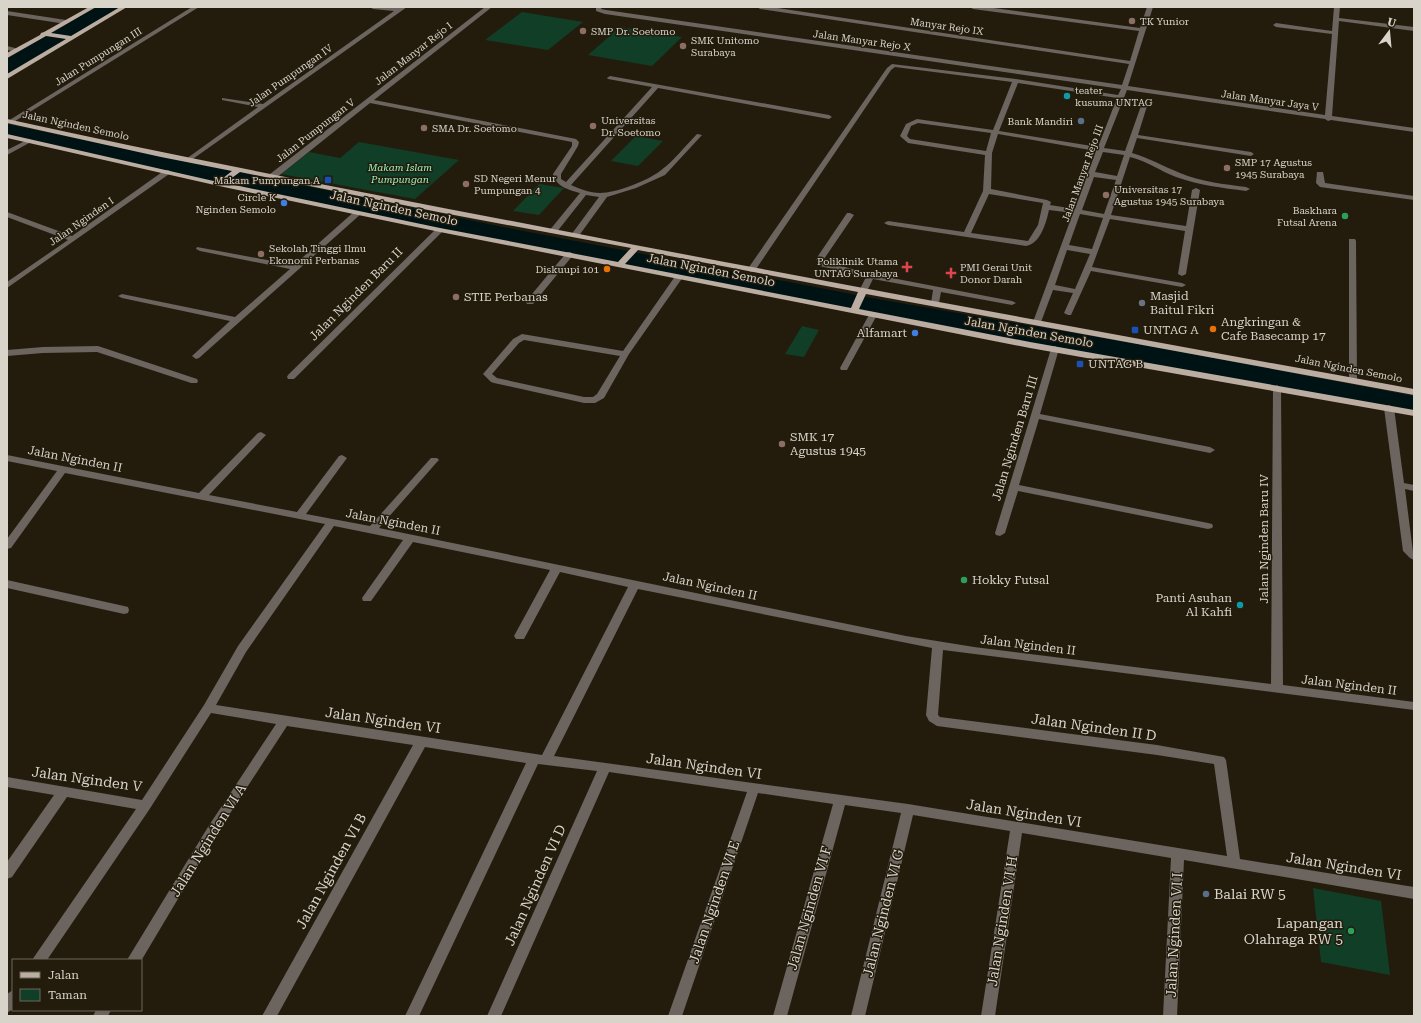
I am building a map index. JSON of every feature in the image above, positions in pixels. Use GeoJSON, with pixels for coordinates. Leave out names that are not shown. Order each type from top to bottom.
{"type":"FeatureCollection","features":[{"type":"Feature","properties":{"kind":"main road"},"geometry":{"type":"LineString","coordinates":[[7,56],[92,7]]}},
{"type":"Feature","properties":{"kind":"main road"},"geometry":{"type":"LineString","coordinates":[[7,77],[124,7]]}},
{"type":"Feature","properties":{"kind":"main road"},"geometry":{"type":"LineString","coordinates":[[43,34],[71,38]]}},
{"type":"Feature","properties":{"kind":"main road","name":"Jalan Nginden Semolo"},"geometry":{"type":"LineString","coordinates":[[9,122],[236,171],[273,176],[378,198],[553,230],[634,250],[751,270],[862,294],[935,303],[1414,392]]}},
{"type":"Feature","properties":{"kind":"main road","name":"Jalan Nginden Semolo"},"geometry":{"type":"LineString","coordinates":[[7,136],[165,174],[221,182],[440,230],[622,263],[679,277],[856,309],[873,315],[1414,413]]}},
{"type":"Feature","properties":{"kind":"main road"},"geometry":{"type":"LineString","coordinates":[[221,182],[236,171]]}},
{"type":"Feature","properties":{"kind":"main road"},"geometry":{"type":"LineString","coordinates":[[622,263],[634,250]]}},
{"type":"Feature","properties":{"kind":"main road"},"geometry":{"type":"LineString","coordinates":[[856,309],[862,294]]}},
{"type":"Feature","properties":{"kind":"street","name":"Jalan Pumpungan III"},"geometry":{"type":"LineString","coordinates":[[9,122],[196,7]]}},
{"type":"Feature","properties":{"kind":"street"},"geometry":{"type":"LineString","coordinates":[[373,7],[401,9]]}},
{"type":"Feature","properties":{"kind":"street","name":"Jalan Manyar Rejo I"},"geometry":{"type":"LineString","coordinates":[[369,101],[489,7]]}},
{"type":"Feature","properties":{"kind":"street","name":"Manyar Rejo IX"},"geometry":{"type":"LineString","coordinates":[[760,7],[1132,63]]}},
{"type":"Feature","properties":{"kind":"street"},"geometry":{"type":"LineString","coordinates":[[973,7],[1143,30]]}},
{"type":"Feature","properties":{"kind":"street","name":"Jalan Manyar Rejo III"},"geometry":{"type":"LineString","coordinates":[[1037,322],[1124,89],[1150,7]]}},
{"type":"Feature","properties":{"kind":"street"},"geometry":{"type":"LineString","coordinates":[[1328,119],[1337,7]]}},
{"type":"Feature","properties":{"kind":"street","name":"Jalan Manyar Rejo X"},"geometry":{"type":"LineString","coordinates":[[598,8],[620,15],[1124,89]]}},
{"type":"Feature","properties":{"kind":"street","name":"Jalan Pumpungan IV"},"geometry":{"type":"LineString","coordinates":[[188,160],[401,9]]}},
{"type":"Feature","properties":{"kind":"street"},"geometry":{"type":"LineString","coordinates":[[7,13],[66,22]]}},
{"type":"Feature","properties":{"kind":"street"},"geometry":{"type":"LineString","coordinates":[[1336,19],[1414,29]]}},
{"type":"Feature","properties":{"kind":"street"},"geometry":{"type":"LineString","coordinates":[[1276,26],[1334,33]]}},
{"type":"Feature","properties":{"kind":"street"},"geometry":{"type":"LineString","coordinates":[[7,48],[17,50]]}},
{"type":"Feature","properties":{"kind":"street"},"geometry":{"type":"LineString","coordinates":[[751,270],[889,69],[894,65],[1120,97]]}},
{"type":"Feature","properties":{"kind":"street"},"geometry":{"type":"LineString","coordinates":[[610,78],[829,117]]}},
{"type":"Feature","properties":{"kind":"street"},"geometry":{"type":"LineString","coordinates":[[966,235],[987,191],[990,153],[995,132],[1016,82]]}},
{"type":"Feature","properties":{"kind":"street"},"geometry":{"type":"LineString","coordinates":[[566,186],[656,86]]}},
{"type":"Feature","properties":{"kind":"street","name":"Jalan Manyar Jaya V"},"geometry":{"type":"LineString","coordinates":[[1124,89],[1414,130]]}},
{"type":"Feature","properties":{"kind":"street"},"geometry":{"type":"LineString","coordinates":[[224,99],[263,106]]}},
{"type":"Feature","properties":{"kind":"street"},"geometry":{"type":"LineString","coordinates":[[369,101],[574,140],[576,142],[575,146],[557,174],[558,180],[566,186],[604,196],[648,180],[662,173],[699,135]]}},
{"type":"Feature","properties":{"kind":"street","name":"Jalan Pumpungan V"},"geometry":{"type":"LineString","coordinates":[[273,176],[369,101]]}},
{"type":"Feature","properties":{"kind":"street"},"geometry":{"type":"LineString","coordinates":[[1068,313],[1095,252],[1106,215],[1145,103]]}},
{"type":"Feature","properties":{"kind":"street"},"geometry":{"type":"LineString","coordinates":[[990,153],[908,141],[903,136],[908,125],[917,121],[995,132],[1128,154],[1146,159],[1178,175],[1194,180],[1246,189]]}},
{"type":"Feature","properties":{"kind":"street"},"geometry":{"type":"LineString","coordinates":[[1134,136],[1251,154]]}},
{"type":"Feature","properties":{"kind":"street"},"geometry":{"type":"LineString","coordinates":[[7,153],[29,141]]}},
{"type":"Feature","properties":{"kind":"street","name":"Jalan Nginden I"},"geometry":{"type":"LineString","coordinates":[[7,286],[165,174]]}},
{"type":"Feature","properties":{"kind":"street"},"geometry":{"type":"LineString","coordinates":[[1091,174],[1119,178]]}},
{"type":"Feature","properties":{"kind":"street"},"geometry":{"type":"LineString","coordinates":[[1320,174],[1320,183],[1323,185],[1414,198]]}},
{"type":"Feature","properties":{"kind":"street"},"geometry":{"type":"LineString","coordinates":[[1182,274],[1196,190]]}},
{"type":"Feature","properties":{"kind":"street"},"geometry":{"type":"LineString","coordinates":[[888,223],[1029,244],[1031,243],[1042,225],[1047,207],[1046,200],[987,191]]}},
{"type":"Feature","properties":{"kind":"street"},"geometry":{"type":"LineString","coordinates":[[553,230],[585,192]]}},
{"type":"Feature","properties":{"kind":"street"},"geometry":{"type":"LineString","coordinates":[[575,235],[604,196]]}},
{"type":"Feature","properties":{"kind":"street"},"geometry":{"type":"LineString","coordinates":[[1047,207],[1189,229]]}},
{"type":"Feature","properties":{"kind":"street"},"geometry":{"type":"LineString","coordinates":[[196,356],[358,213]]}},
{"type":"Feature","properties":{"kind":"street"},"geometry":{"type":"LineString","coordinates":[[7,214],[73,239]]}},
{"type":"Feature","properties":{"kind":"street"},"geometry":{"type":"LineString","coordinates":[[850,215],[820,259],[821,262],[828,266],[871,276],[1012,303]]}},
{"type":"Feature","properties":{"kind":"street","name":"Jalan Nginden Baru II"},"geometry":{"type":"LineString","coordinates":[[291,377],[440,230]]}},
{"type":"Feature","properties":{"kind":"street"},"geometry":{"type":"LineString","coordinates":[[1352,241],[1353,380]]}},
{"type":"Feature","properties":{"kind":"street"},"geometry":{"type":"LineString","coordinates":[[1065,247],[1095,252]]}},
{"type":"Feature","properties":{"kind":"street"},"geometry":{"type":"LineString","coordinates":[[200,249],[295,268]]}},
{"type":"Feature","properties":{"kind":"street"},"geometry":{"type":"LineString","coordinates":[[530,302],[570,254]]}},
{"type":"Feature","properties":{"kind":"street"},"geometry":{"type":"LineString","coordinates":[[1088,268],[1182,285]]}},
{"type":"Feature","properties":{"kind":"street"},"geometry":{"type":"LineString","coordinates":[[862,294],[871,276]]}},
{"type":"Feature","properties":{"kind":"street"},"geometry":{"type":"LineString","coordinates":[[624,354],[526,336],[516,341],[487,374],[494,380],[584,400],[595,400],[601,396],[624,354],[679,277]]}},
{"type":"Feature","properties":{"kind":"street"},"geometry":{"type":"LineString","coordinates":[[1051,287],[1078,292]]}},
{"type":"Feature","properties":{"kind":"street"},"geometry":{"type":"LineString","coordinates":[[935,303],[938,288]]}},
{"type":"Feature","properties":{"kind":"street"},"geometry":{"type":"LineString","coordinates":[[122,296],[237,320]]}},
{"type":"Feature","properties":{"kind":"street"},"geometry":{"type":"LineString","coordinates":[[844,368],[873,315]]}},
{"type":"Feature","properties":{"kind":"street"},"geometry":{"type":"LineString","coordinates":[[7,353],[43,350],[98,349],[194,381]]}},
{"type":"Feature","properties":{"kind":"street","name":"Jalan Nginden Baru III"},"geometry":{"type":"LineString","coordinates":[[1000,534],[1055,349]]}},
{"type":"Feature","properties":{"kind":"street","name":"Jalan Nginden Baru IV"},"geometry":{"type":"LineString","coordinates":[[1277,388],[1277,689]]}},
{"type":"Feature","properties":{"kind":"street"},"geometry":{"type":"LineString","coordinates":[[1389,408],[1408,551],[1414,556]]}},
{"type":"Feature","properties":{"kind":"street"},"geometry":{"type":"LineString","coordinates":[[1035,416],[1210,450]]}},
{"type":"Feature","properties":{"kind":"street"},"geometry":{"type":"LineString","coordinates":[[201,497],[261,435]]}},
{"type":"Feature","properties":{"kind":"street","name":"Jalan Nginden II"},"geometry":{"type":"LineString","coordinates":[[7,458],[372,530],[938,646],[1414,706]]}},
{"type":"Feature","properties":{"kind":"street"},"geometry":{"type":"LineString","coordinates":[[299,516],[342,458]]}},
{"type":"Feature","properties":{"kind":"street"},"geometry":{"type":"LineString","coordinates":[[372,530],[434,460]]}},
{"type":"Feature","properties":{"kind":"street"},"geometry":{"type":"LineString","coordinates":[[7,546],[63,470]]}},
{"type":"Feature","properties":{"kind":"street"},"geometry":{"type":"LineString","coordinates":[[1399,485],[1414,488]]}},
{"type":"Feature","properties":{"kind":"street"},"geometry":{"type":"LineString","coordinates":[[1015,487],[1208,526]]}},
{"type":"Feature","properties":{"kind":"street"},"geometry":{"type":"LineString","coordinates":[[208,708],[242,649],[331,523]]}},
{"type":"Feature","properties":{"kind":"street"},"geometry":{"type":"LineString","coordinates":[[367,598],[410,538]]}},
{"type":"Feature","properties":{"kind":"street"},"geometry":{"type":"LineString","coordinates":[[520,636],[557,568]]}},
{"type":"Feature","properties":{"kind":"street"},"geometry":{"type":"LineString","coordinates":[[7,584],[124,610]]}},
{"type":"Feature","properties":{"kind":"street"},"geometry":{"type":"LineString","coordinates":[[412,1016],[540,760],[634,584]]}},
{"type":"Feature","properties":{"kind":"street","name":"Jalan Nginden II D"},"geometry":{"type":"LineString","coordinates":[[938,646],[932,715],[937,720],[1220,760],[1234,863]]}},
{"type":"Feature","properties":{"kind":"street","name":"Jalan Nginden VI"},"geometry":{"type":"LineString","coordinates":[[208,708],[540,760],[605,767],[908,810],[1414,892]]}},
{"type":"Feature","properties":{"kind":"street","name":"Jalan Nginden V"},"geometry":{"type":"LineString","coordinates":[[7,782],[144,806],[208,708]]}},
{"type":"Feature","properties":{"kind":"street","name":"Jalan Nginden VI A"},"geometry":{"type":"LineString","coordinates":[[135,959],[212,831],[284,721]]}},
{"type":"Feature","properties":{"kind":"street","name":"Jalan Nginden VI B"},"geometry":{"type":"LineString","coordinates":[[269,1016],[422,741]]}},
{"type":"Feature","properties":{"kind":"street","name":"Jalan Nginden VI D"},"geometry":{"type":"LineString","coordinates":[[494,1016],[605,767]]}},
{"type":"Feature","properties":{"kind":"street","name":"Jalan Nginden VI E"},"geometry":{"type":"LineString","coordinates":[[675,1016],[754,788]]}},
{"type":"Feature","properties":{"kind":"street"},"geometry":{"type":"LineString","coordinates":[[7,873],[63,793]]}},
{"type":"Feature","properties":{"kind":"street","name":"Jalan Nginden VI F"},"geometry":{"type":"LineString","coordinates":[[780,1016],[840,800]]}},
{"type":"Feature","properties":{"kind":"street"},"geometry":{"type":"LineString","coordinates":[[40,959],[144,806]]}},
{"type":"Feature","properties":{"kind":"street","name":"Jalan Nginden VI G"},"geometry":{"type":"LineString","coordinates":[[858,1016],[908,810]]}},
{"type":"Feature","properties":{"kind":"street","name":"Jalan Nginden VI H"},"geometry":{"type":"LineString","coordinates":[[988,1016],[1017,827]]}},
{"type":"Feature","properties":{"kind":"street","name":"Jalan Nginden VI I"},"geometry":{"type":"LineString","coordinates":[[1170,1016],[1178,854]]}},
{"type":"Feature","properties":{"kind":"green space"},"geometry":{"type":"Polygon","coordinates":[[[522,12],[583,22],[548,50],[485,40],[522,12]]]}},
{"type":"Feature","properties":{"kind":"green space"},"geometry":{"type":"Polygon","coordinates":[[[620,27],[682,37],[652,66],[588,55],[620,27]]]}},
{"type":"Feature","properties":{"kind":"green space"},"geometry":{"type":"Polygon","coordinates":[[[636,136],[663,141],[638,166],[611,161],[636,136]]]}},
{"type":"Feature","properties":{"kind":"green space","name":"Makam Islam Pumpungan"},"geometry":{"type":"Polygon","coordinates":[[[359,142],[459,160],[415,199],[281,174],[309,152],[340,158],[359,142]]]}},
{"type":"Feature","properties":{"kind":"green space"},"geometry":{"type":"Polygon","coordinates":[[[539,184],[564,188],[539,215],[513,211],[539,184]]]}},
{"type":"Feature","properties":{"kind":"green space"},"geometry":{"type":"Polygon","coordinates":[[[802,326],[819,330],[804,357],[785,354],[802,326]]]}},
{"type":"Feature","properties":{"kind":"green space","name":"Lapangan Olahraga RW 5"},"geometry":{"type":"Polygon","coordinates":[[[1313,888],[1381,901],[1390,975],[1321,962],[1313,888]]]}},
{"type":"Feature","properties":{"kind":"waterway"},"geometry":{"type":"LineString","coordinates":[[7,68],[51,40],[111,7]]}},
{"type":"Feature","properties":{"kind":"waterway"},"geometry":{"type":"LineString","coordinates":[[7,131],[503,235],[872,306],[1171,359],[1414,405]]}},
{"type":"Feature","properties":{"kind":"place","name":"TK Yunior"},"geometry":{"type":"Point","coordinates":[1132,21]}},
{"type":"Feature","properties":{"kind":"place","name":"SMP Dr. Soetomo"},"geometry":{"type":"Point","coordinates":[583,31]}},
{"type":"Feature","properties":{"kind":"place","name":"SMK Unitomo Surabaya"},"geometry":{"type":"Point","coordinates":[683,46]}},
{"type":"Feature","properties":{"kind":"place","name":"teater kusuma UNTAG"},"geometry":{"type":"Point","coordinates":[1067,96]}},
{"type":"Feature","properties":{"kind":"place","name":"Bank Mandiri"},"geometry":{"type":"Point","coordinates":[1081,121]}},
{"type":"Feature","properties":{"kind":"place","name":"Universitas Dr. Soetomo"},"geometry":{"type":"Point","coordinates":[593,126]}},
{"type":"Feature","properties":{"kind":"place","name":"SMA Dr. Soetomo"},"geometry":{"type":"Point","coordinates":[424,128]}},
{"type":"Feature","properties":{"kind":"place","name":"SMP 17 Agustus 1945 Surabaya"},"geometry":{"type":"Point","coordinates":[1227,168]}},
{"type":"Feature","properties":{"kind":"place","name":"Makam Pumpungan A"},"geometry":{"type":"Point","coordinates":[328,180]}},
{"type":"Feature","properties":{"kind":"place","name":"SD Negeri Menur Pumpungan 4"},"geometry":{"type":"Point","coordinates":[466,184]}},
{"type":"Feature","properties":{"kind":"place","name":"Universitas 17 Agustus 1945 Surabaya"},"geometry":{"type":"Point","coordinates":[1106,195]}},
{"type":"Feature","properties":{"kind":"place","name":"Circle K Nginden Semolo"},"geometry":{"type":"Point","coordinates":[284,203]}},
{"type":"Feature","properties":{"kind":"place","name":"Baskhara Futsal Arena"},"geometry":{"type":"Point","coordinates":[1345,216]}},
{"type":"Feature","properties":{"kind":"place","name":"Sekolah Tinggi Ilmu Ekonomi Perbanas"},"geometry":{"type":"Point","coordinates":[261,254]}},
{"type":"Feature","properties":{"kind":"place","name":"Poliklinik Utama UNTAG Surabaya"},"geometry":{"type":"Point","coordinates":[907,267]}},
{"type":"Feature","properties":{"kind":"place","name":"Diskuupi 101"},"geometry":{"type":"Point","coordinates":[607,269]}},
{"type":"Feature","properties":{"kind":"place","name":"PMI Gerai Unit Donor Darah"},"geometry":{"type":"Point","coordinates":[951,273]}},
{"type":"Feature","properties":{"kind":"place","name":"STIE Perbanas"},"geometry":{"type":"Point","coordinates":[456,297]}},
{"type":"Feature","properties":{"kind":"place","name":"Masjid Baitul Fikri"},"geometry":{"type":"Point","coordinates":[1142,303]}},
{"type":"Feature","properties":{"kind":"place","name":"Angkringan & Cafe Basecamp 17"},"geometry":{"type":"Point","coordinates":[1213,329]}},
{"type":"Feature","properties":{"kind":"place","name":"UNTAG A"},"geometry":{"type":"Point","coordinates":[1135,330]}},
{"type":"Feature","properties":{"kind":"place","name":"Alfamart"},"geometry":{"type":"Point","coordinates":[915,333]}},
{"type":"Feature","properties":{"kind":"place","name":"UNTAG B"},"geometry":{"type":"Point","coordinates":[1080,364]}},
{"type":"Feature","properties":{"kind":"place","name":"SMK 17 Agustus 1945"},"geometry":{"type":"Point","coordinates":[782,444]}},
{"type":"Feature","properties":{"kind":"place","name":"Hokky Futsal"},"geometry":{"type":"Point","coordinates":[964,580]}},
{"type":"Feature","properties":{"kind":"place","name":"Panti Asuhan Al Kahfi"},"geometry":{"type":"Point","coordinates":[1240,605]}},
{"type":"Feature","properties":{"kind":"place","name":"Balai RW 5"},"geometry":{"type":"Point","coordinates":[1206,894]}},
{"type":"Feature","properties":{"kind":"place","name":"Lapangan Olahraga RW 5"},"geometry":{"type":"Point","coordinates":[1351,931]}}]}
